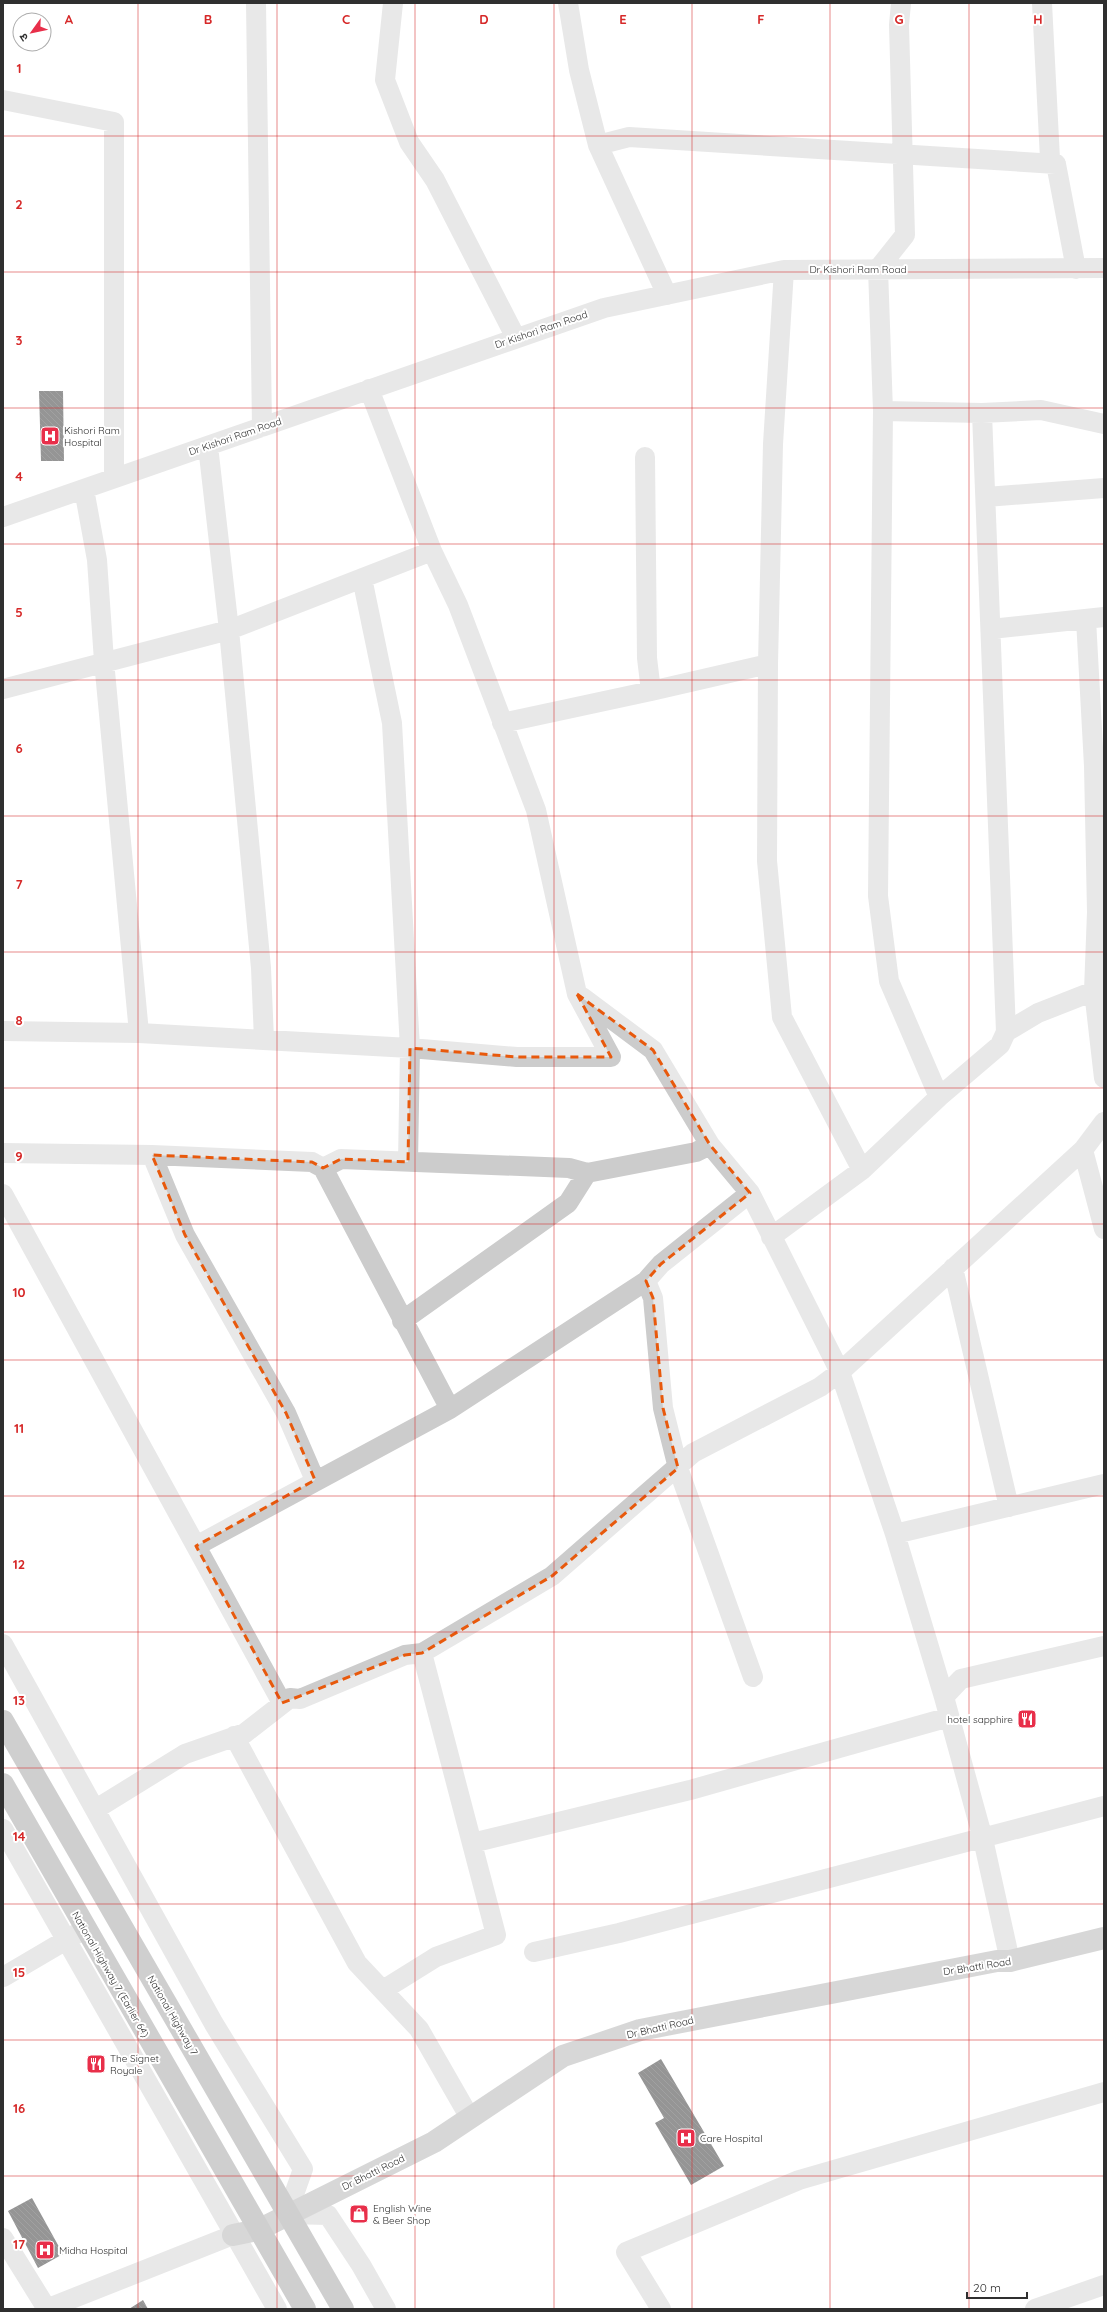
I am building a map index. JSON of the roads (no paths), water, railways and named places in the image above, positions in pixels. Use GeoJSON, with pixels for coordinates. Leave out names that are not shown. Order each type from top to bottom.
{"type":"FeatureCollection","features":[{"type":"Feature","properties":{"kind":"highway","name":"National Highway 7"},"geometry":{"type":"LineString","coordinates":[[3,1721],[343,2309]]}},
{"type":"Feature","properties":{"kind":"highway","name":"National Highway 7 (Earlier 64)"},"geometry":{"type":"LineString","coordinates":[[3,1784],[258,2230],[305,2309]]}},
{"type":"Feature","properties":{"kind":"main road","name":"Dr Bhatti Road"},"geometry":{"type":"LineString","coordinates":[[233,2235],[258,2230],[287,2214],[434,2142],[563,2056],[640,2030],[997,1961],[1010,1961],[1104,1938]]}},
{"type":"Feature","properties":{"kind":"street"},"geometry":{"type":"LineString","coordinates":[[256,3],[262,427]]}},
{"type":"Feature","properties":{"kind":"street"},"geometry":{"type":"LineString","coordinates":[[393,3],[385,80],[409,142],[436,180],[516,338]]}},
{"type":"Feature","properties":{"kind":"street"},"geometry":{"type":"LineString","coordinates":[[568,3],[579,70],[598,145],[667,294]]}},
{"type":"Feature","properties":{"kind":"street"},"geometry":{"type":"LineString","coordinates":[[901,3],[899,25],[904,154],[905,235],[878,269],[883,412],[878,896],[889,981],[939,1097]]}},
{"type":"Feature","properties":{"kind":"street"},"geometry":{"type":"LineString","coordinates":[[1042,3],[1050,159],[1056,164],[1076,268]]}},
{"type":"Feature","properties":{"kind":"street"},"geometry":{"type":"LineString","coordinates":[[3,100],[114,122],[114,478]]}},
{"type":"Feature","properties":{"kind":"street"},"geometry":{"type":"LineString","coordinates":[[598,145],[629,137],[1056,164]]}},
{"type":"Feature","properties":{"kind":"street","name":"Dr Kishori Ram Road"},"geometry":{"type":"LineString","coordinates":[[3,518],[604,308],[784,270],[1104,268]]}},
{"type":"Feature","properties":{"kind":"street"},"geometry":{"type":"LineString","coordinates":[[784,270],[773,444],[768,664],[767,860],[782,1017],[862,1170]]}},
{"type":"Feature","properties":{"kind":"street"},"geometry":{"type":"LineString","coordinates":[[3,1031],[138,1033],[410,1048],[517,1056],[611,1057],[577,994],[536,810],[458,605],[432,552],[369,389]]}},
{"type":"Feature","properties":{"kind":"street"},"geometry":{"type":"LineString","coordinates":[[883,412],[982,413],[1041,410],[1104,424]]}},
{"type":"Feature","properties":{"kind":"street"},"geometry":{"type":"LineString","coordinates":[[771,1237],[862,1170],[939,1097],[1000,1045],[1006,1032],[982,413]]}},
{"type":"Feature","properties":{"kind":"street"},"geometry":{"type":"LineString","coordinates":[[208,446],[229,630],[261,968],[264,1040]]}},
{"type":"Feature","properties":{"kind":"street"},"geometry":{"type":"LineString","coordinates":[[644,457],[647,658],[651,691]]}},
{"type":"Feature","properties":{"kind":"street"},"geometry":{"type":"LineString","coordinates":[[986,497],[1104,488]]}},
{"type":"Feature","properties":{"kind":"street"},"geometry":{"type":"LineString","coordinates":[[84,489],[97,560],[104,661],[138,1033]]}},
{"type":"Feature","properties":{"kind":"street"},"geometry":{"type":"LineString","coordinates":[[3,689],[104,661],[229,630],[432,552]]}},
{"type":"Feature","properties":{"kind":"street"},"geometry":{"type":"LineString","coordinates":[[362,578],[392,723],[410,1048],[408,1162]]}},
{"type":"Feature","properties":{"kind":"street"},"geometry":{"type":"LineString","coordinates":[[991,629],[1095,618],[1097,912],[1094,991],[1104,1078]]}},
{"type":"Feature","properties":{"kind":"street"},"geometry":{"type":"LineString","coordinates":[[502,723],[768,664]]}},
{"type":"Feature","properties":{"kind":"street"},"geometry":{"type":"LineString","coordinates":[[1006,1032],[1038,1013],[1094,991]]}},
{"type":"Feature","properties":{"kind":"street"},"geometry":{"type":"LineString","coordinates":[[577,994],[653,1050],[710,1145],[750,1193],[840,1372],[894,1534],[944,1697],[983,1839],[1010,1961]]}},
{"type":"Feature","properties":{"kind":"street"},"geometry":{"type":"LineString","coordinates":[[96,1809],[185,1754],[245,1733],[290,1698],[300,1699],[405,1654],[422,1653],[552,1576],[678,1468],[693,1453],[820,1387],[840,1372],[1083,1150],[1104,1122]]}},
{"type":"Feature","properties":{"kind":"street"},"geometry":{"type":"LineString","coordinates":[[323,1168],[341,1159],[569,1168],[587,1173],[696,1152],[710,1145]]}},
{"type":"Feature","properties":{"kind":"street"},"geometry":{"type":"LineString","coordinates":[[1083,1150],[1104,1229]]}},
{"type":"Feature","properties":{"kind":"street"},"geometry":{"type":"LineString","coordinates":[[3,1153],[152,1155],[312,1162],[323,1168],[450,1409]]}},
{"type":"Feature","properties":{"kind":"street"},"geometry":{"type":"LineString","coordinates":[[152,1155],[185,1235],[286,1413],[315,1480]]}},
{"type":"Feature","properties":{"kind":"street"},"geometry":{"type":"LineString","coordinates":[[402,1320],[568,1203],[587,1173]]}},
{"type":"Feature","properties":{"kind":"street"},"geometry":{"type":"LineString","coordinates":[[196,1546],[315,1480],[450,1409],[646,1281],[660,1264],[750,1193]]}},
{"type":"Feature","properties":{"kind":"street"},"geometry":{"type":"LineString","coordinates":[[3,1194],[282,1703]]}},
{"type":"Feature","properties":{"kind":"street"},"geometry":{"type":"LineString","coordinates":[[953,1268],[1009,1506]]}},
{"type":"Feature","properties":{"kind":"street"},"geometry":{"type":"LineString","coordinates":[[646,1281],[653,1298],[662,1408],[678,1468],[753,1677]]}},
{"type":"Feature","properties":{"kind":"street"},"geometry":{"type":"LineString","coordinates":[[894,1534],[1104,1484]]}},
{"type":"Feature","properties":{"kind":"street"},"geometry":{"type":"LineString","coordinates":[[3,1644],[96,1809],[214,2024],[303,2169],[287,2214],[328,2215],[361,2265],[386,2309]]}},
{"type":"Feature","properties":{"kind":"street"},"geometry":{"type":"LineString","coordinates":[[944,1697],[961,1679],[1104,1646]]}},
{"type":"Feature","properties":{"kind":"street"},"geometry":{"type":"LineString","coordinates":[[383,1990],[436,1957],[496,1935],[422,1653]]}},
{"type":"Feature","properties":{"kind":"street"},"geometry":{"type":"LineString","coordinates":[[472,1843],[690,1790],[949,1717]]}},
{"type":"Feature","properties":{"kind":"street"},"geometry":{"type":"LineString","coordinates":[[234,1736],[357,1963],[419,2029],[470,2118]]}},
{"type":"Feature","properties":{"kind":"street"},"geometry":{"type":"LineString","coordinates":[[534,1952],[618,1933],[983,1839],[1104,1806]]}},
{"type":"Feature","properties":{"kind":"street"},"geometry":{"type":"LineString","coordinates":[[3,1829],[233,2235],[277,2309]]}},
{"type":"Feature","properties":{"kind":"street"},"geometry":{"type":"LineString","coordinates":[[3,1977],[85,1928]]}},
{"type":"Feature","properties":{"kind":"street"},"geometry":{"type":"LineString","coordinates":[[661,2309],[626,2252],[799,2180],[1104,2092]]}},
{"type":"Feature","properties":{"kind":"street"},"geometry":{"type":"LineString","coordinates":[[3,2238],[47,2309],[233,2235]]}},
{"type":"Feature","properties":{"kind":"street"},"geometry":{"type":"LineString","coordinates":[[1035,2309],[1104,2285]]}},
{"type":"Feature","properties":{"kind":"place","name":"Kishori Ram Hospital"},"geometry":{"type":"Point","coordinates":[50,436]}},
{"type":"Feature","properties":{"kind":"place","name":"hotel sapphire"},"geometry":{"type":"Point","coordinates":[1027,1719]}},
{"type":"Feature","properties":{"kind":"place","name":"The Signet Royale"},"geometry":{"type":"Point","coordinates":[96,2064]}},
{"type":"Feature","properties":{"kind":"place","name":"Care Hospital"},"geometry":{"type":"Point","coordinates":[686,2138]}},
{"type":"Feature","properties":{"kind":"place","name":"English Wine & Beer Shop"},"geometry":{"type":"Point","coordinates":[359,2214]}},
{"type":"Feature","properties":{"kind":"place","name":"Midha Hospital"},"geometry":{"type":"Point","coordinates":[45,2250]}}]}
